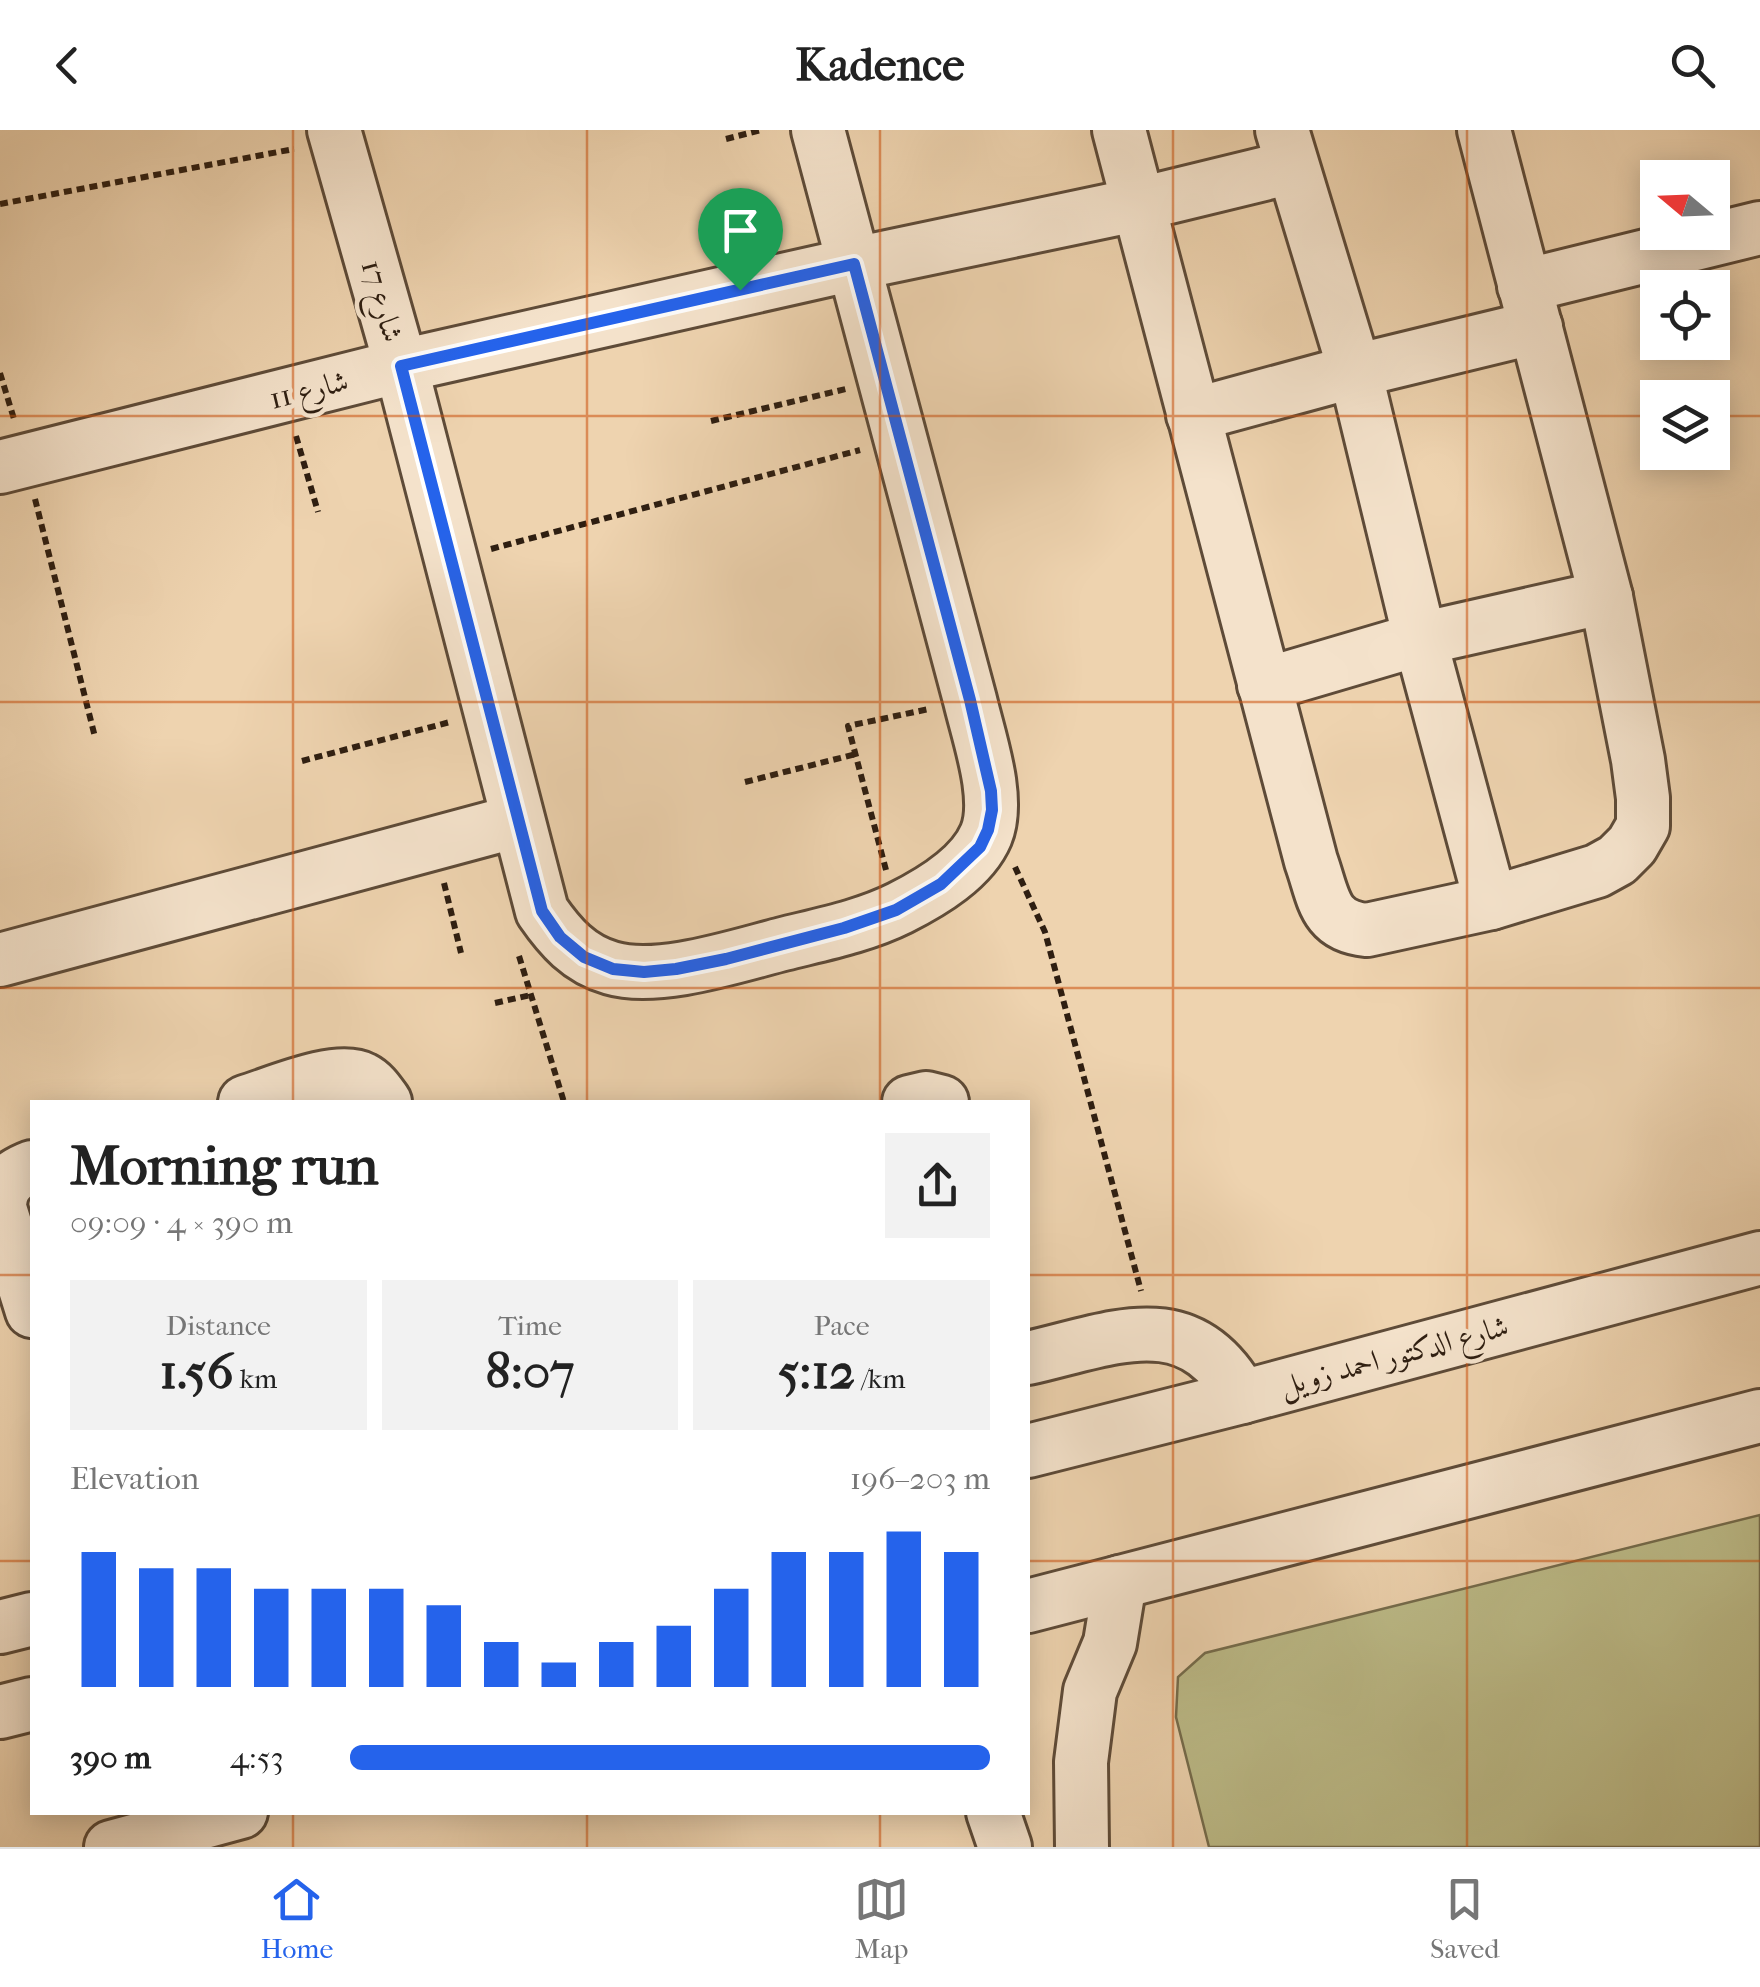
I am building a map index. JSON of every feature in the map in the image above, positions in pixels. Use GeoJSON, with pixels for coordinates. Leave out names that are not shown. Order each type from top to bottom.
{"type":"FeatureCollection","features":[{"type":"Feature","properties":{"kind":"street"},"geometry":{"type":"LineString","coordinates":[[818,130],[970,700],[991,791],[988,830]]}},
{"type":"Feature","properties":{"kind":"street"},"geometry":{"type":"LineString","coordinates":[[1120,130],[1312,861],[1330,914],[1351,928],[1367,930],[1491,903],[1597,871],[1617,860],[1643,826],[1644,798],[1638,760],[1606,598],[1484,130]]}},
{"type":"Feature","properties":{"kind":"street","name":"شارع 17"},"geometry":{"type":"LineString","coordinates":[[336,135],[401,366],[542,911],[560,937],[584,957],[613,969],[644,972],[726,959],[896,910],[941,884],[980,847],[988,830]]}},
{"type":"Feature","properties":{"kind":"street"},"geometry":{"type":"LineString","coordinates":[[1288,148],[1355,371],[1420,639],[1491,903]]}},
{"type":"Feature","properties":{"kind":"street","name":"شارع 11"},"geometry":{"type":"LineString","coordinates":[[13,463],[401,366],[1140,204],[1288,148]]}},
{"type":"Feature","properties":{"kind":"street"},"geometry":{"type":"LineString","coordinates":[[1193,415],[1355,371],[1760,228]]}},
{"type":"Feature","properties":{"kind":"street"},"geometry":{"type":"LineString","coordinates":[[1264,685],[1420,639],[1606,598]]}},
{"type":"Feature","properties":{"kind":"street"},"geometry":{"type":"LineString","coordinates":[[0,960],[517,821]]}},
{"type":"Feature","properties":{"kind":"street"},"geometry":{"type":"LineString","coordinates":[[252,1100],[342,1075],[361,1077],[384,1100]]}},
{"type":"Feature","properties":{"kind":"street"},"geometry":{"type":"LineString","coordinates":[[30,1169],[15,1174],[0,1195],[0,1208],[30,1304]]}},
{"type":"Feature","properties":{"kind":"street","name":"شارع الدكتور احمد زويل"},"geometry":{"type":"LineString","coordinates":[[1030,1451],[1760,1258]]}},
{"type":"Feature","properties":{"kind":"street"},"geometry":{"type":"LineString","coordinates":[[1030,1358],[1152,1333],[1186,1341],[1215,1359],[1231,1376],[1242,1397]]}},
{"type":"Feature","properties":{"kind":"street"},"geometry":{"type":"LineString","coordinates":[[1030,1605],[1760,1416]]}},
{"type":"Feature","properties":{"kind":"street"},"geometry":{"type":"LineString","coordinates":[[1078,1846],[1081,1762],[1090,1691],[1110,1643],[1120,1582]]}},
{"type":"Feature","properties":{"kind":"street"},"geometry":{"type":"LineString","coordinates":[[0,1628],[30,1620]]}},
{"type":"Feature","properties":{"kind":"street"},"geometry":{"type":"LineString","coordinates":[[0,1712],[30,1704]]}},
{"type":"Feature","properties":{"kind":"street"},"geometry":{"type":"LineString","coordinates":[[111,1847],[230,1815]]}},
{"type":"Feature","properties":{"kind":"street"},"geometry":{"type":"LineString","coordinates":[[993,1815],[1005,1847]]}},
{"type":"Feature","properties":{"kind":"path"},"geometry":{"type":"LineString","coordinates":[[726,139],[761,130]]}},
{"type":"Feature","properties":{"kind":"path"},"geometry":{"type":"LineString","coordinates":[[0,204],[336,135]]}},
{"type":"Feature","properties":{"kind":"path"},"geometry":{"type":"LineString","coordinates":[[0,372],[13,463],[96,737]]}},
{"type":"Feature","properties":{"kind":"path"},"geometry":{"type":"LineString","coordinates":[[711,421],[884,380]]}},
{"type":"Feature","properties":{"kind":"path"},"geometry":{"type":"LineString","coordinates":[[285,396],[318,512]]}},
{"type":"Feature","properties":{"kind":"path"},"geometry":{"type":"LineString","coordinates":[[450,560],[900,439]]}},
{"type":"Feature","properties":{"kind":"path"},"geometry":{"type":"LineString","coordinates":[[896,910],[848,726],[970,700]]}},
{"type":"Feature","properties":{"kind":"path"},"geometry":{"type":"LineString","coordinates":[[302,762],[489,712]]}},
{"type":"Feature","properties":{"kind":"path"},"geometry":{"type":"LineString","coordinates":[[744,782],[856,754]]}},
{"type":"Feature","properties":{"kind":"path"},"geometry":{"type":"LineString","coordinates":[[988,830],[1011,859],[1045,932],[1152,1333]]}},
{"type":"Feature","properties":{"kind":"path"},"geometry":{"type":"LineString","coordinates":[[434,843],[462,953]]}},
{"type":"Feature","properties":{"kind":"path"},"geometry":{"type":"LineString","coordinates":[[514,940],[563,1100]]}},
{"type":"Feature","properties":{"kind":"path"},"geometry":{"type":"LineString","coordinates":[[495,1003],[531,995]]}},
{"type":"Feature","properties":{"kind":"shaded area"},"geometry":{"type":"Polygon","coordinates":[[[1760,1515],[1760,1847],[1209,1847],[1176,1717],[1178,1677],[1205,1653],[1760,1515]]]}},
{"type":"Feature","properties":{"kind":"route"},"geometry":{"type":"LineString","coordinates":[[854,264],[970,700],[992,810],[980,847],[968,861],[941,884],[896,910],[726,959],[644,972],[613,969],[584,957],[560,937],[542,911],[401,366],[740,290],[854,264]]}}]}
